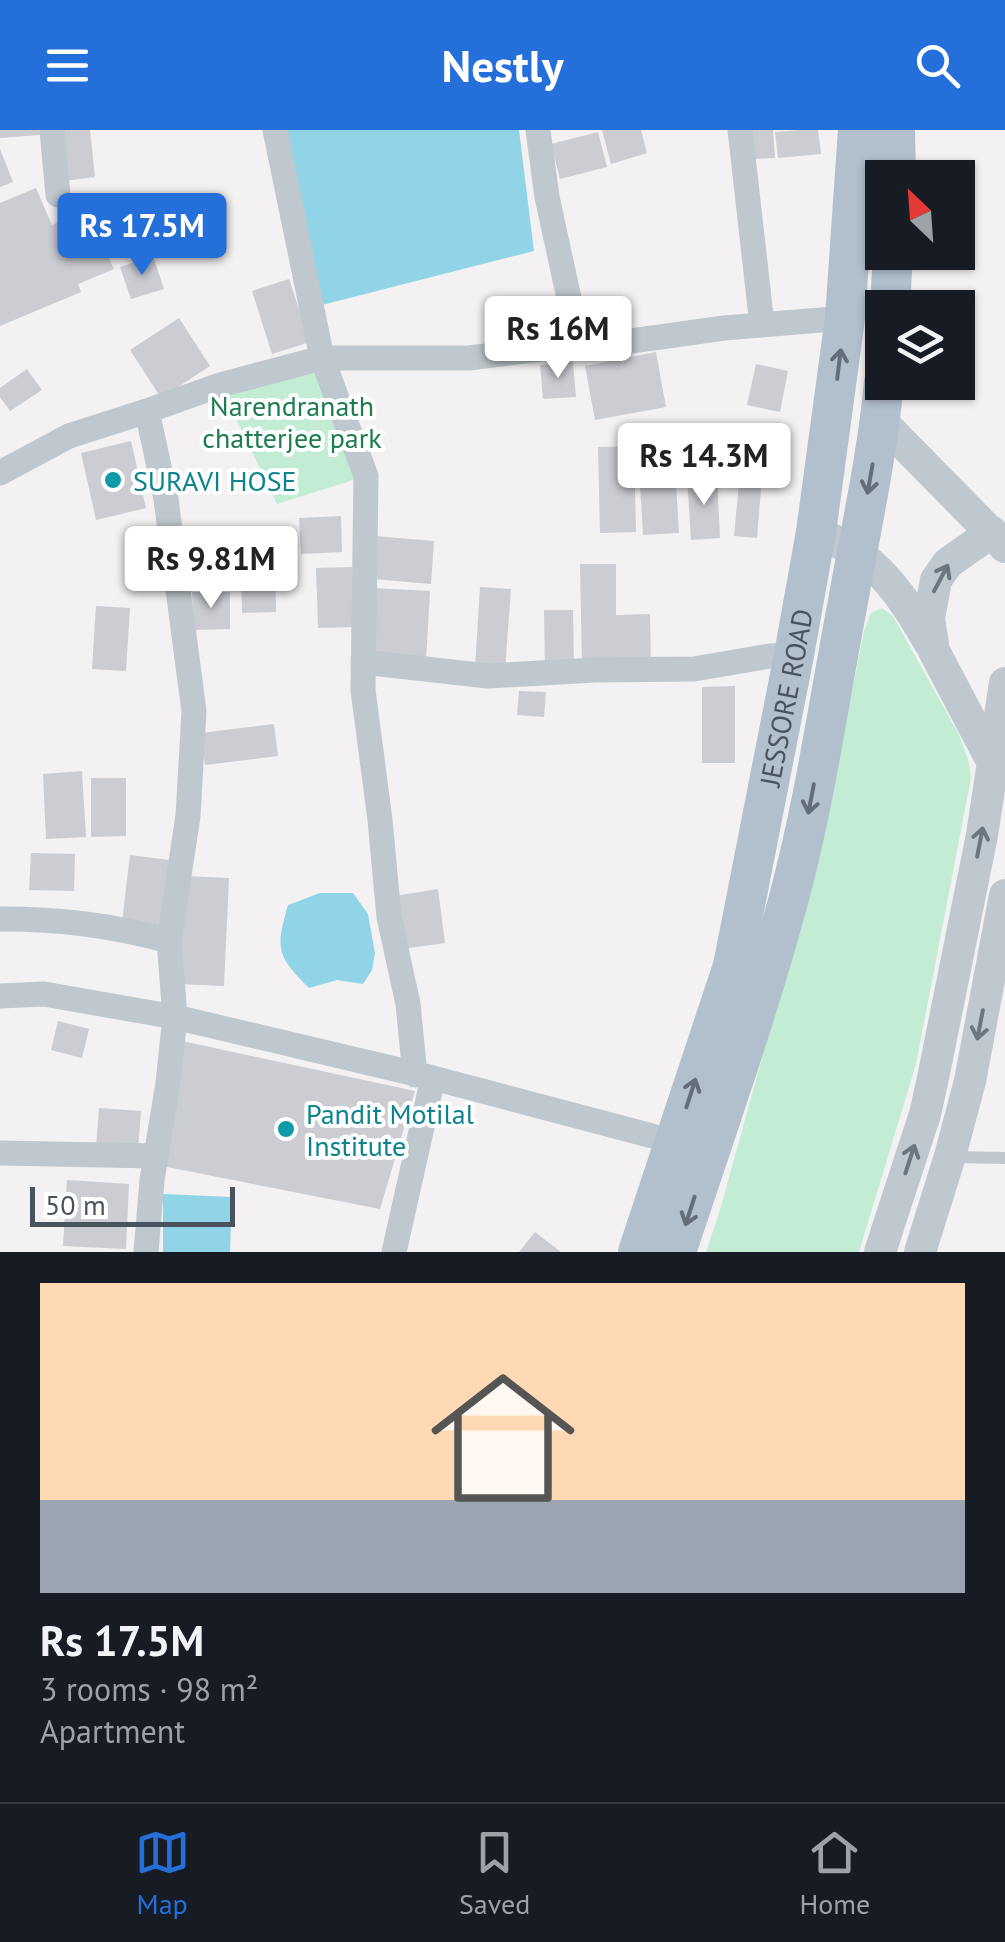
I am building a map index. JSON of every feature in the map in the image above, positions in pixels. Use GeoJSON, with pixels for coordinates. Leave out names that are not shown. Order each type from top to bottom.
{"type":"FeatureCollection","features":[{"type":"Feature","properties":{"kind":"main road","name":"JESSORE ROAD"},"geometry":{"type":"LineString","coordinates":[[638,1252],[733,966],[794,655],[816,532],[845,318],[858,130]]}},
{"type":"Feature","properties":{"kind":"main road"},"geometry":{"type":"LineString","coordinates":[[895,130],[896,160]]}},
{"type":"Feature","properties":{"kind":"main road","name":"JESSORE ROAD"},"geometry":{"type":"LineString","coordinates":[[676,1252],[788,901],[807,818],[882,401]]}},
{"type":"Feature","properties":{"kind":"street"},"geometry":{"type":"LineString","coordinates":[[52,130],[58,194]]}},
{"type":"Feature","properties":{"kind":"street"},"geometry":{"type":"LineString","coordinates":[[275,130],[322,358],[366,476],[363,690],[389,916],[424,1076],[394,1252]]}},
{"type":"Feature","properties":{"kind":"street"},"geometry":{"type":"LineString","coordinates":[[538,130],[547,197],[579,344]]}},
{"type":"Feature","properties":{"kind":"street"},"geometry":{"type":"LineString","coordinates":[[740,130],[762,324]]}},
{"type":"Feature","properties":{"kind":"street"},"geometry":{"type":"LineString","coordinates":[[0,472],[69,436],[220,385],[322,358],[469,358],[845,318]]}},
{"type":"Feature","properties":{"kind":"street"},"geometry":{"type":"LineString","coordinates":[[882,401],[998,540],[948,563],[936,580],[930,618],[934,651]]}},
{"type":"Feature","properties":{"kind":"street"},"geometry":{"type":"LineString","coordinates":[[146,1252],[175,1017],[169,941],[188,816],[194,711],[169,516],[147,411]]}},
{"type":"Feature","properties":{"kind":"street"},"geometry":{"type":"LineString","coordinates":[[816,532],[857,552],[890,582],[934,651],[993,763]]}},
{"type":"Feature","properties":{"kind":"street"},"geometry":{"type":"LineString","coordinates":[[363,662],[488,676],[694,669],[794,655]]}},
{"type":"Feature","properties":{"kind":"street"},"geometry":{"type":"LineString","coordinates":[[880,1252],[933,1078],[982,835],[1005,682]]}},
{"type":"Feature","properties":{"kind":"street"},"geometry":{"type":"LineString","coordinates":[[920,1252],[970,1081],[1005,895]]}},
{"type":"Feature","properties":{"kind":"street"},"geometry":{"type":"LineString","coordinates":[[0,919],[41,919],[121,928],[169,941]]}},
{"type":"Feature","properties":{"kind":"street"},"geometry":{"type":"LineString","coordinates":[[0,996],[44,994],[175,1017],[424,1076],[675,1142]]}},
{"type":"Feature","properties":{"kind":"street"},"geometry":{"type":"LineString","coordinates":[[0,1153],[156,1156]]}},
{"type":"Feature","properties":{"kind":"lane"},"geometry":{"type":"LineString","coordinates":[[950,1156],[1005,1158]]}},
{"type":"Feature","properties":{"kind":"green space","name":"Narendranath chatterjee park"},"geometry":{"type":"Polygon","coordinates":[[[322,358],[366,476],[277,504],[220,385],[322,358]]]}},
{"type":"Feature","properties":{"kind":"green space"},"geometry":{"type":"Polygon","coordinates":[[[882,608],[893,616],[959,735],[971,778],[916,1064],[859,1252],[706,1252],[822,841],[864,631],[871,613],[882,608]]]}},
{"type":"Feature","properties":{"kind":"water"},"geometry":{"type":"Polygon","coordinates":[[[285,130],[519,130],[534,251],[322,305],[285,130]]]}},
{"type":"Feature","properties":{"kind":"water"},"geometry":{"type":"Polygon","coordinates":[[[320,893],[353,893],[368,914],[375,953],[372,970],[363,984],[337,980],[309,988],[285,959],[280,942],[288,905],[320,893]]]}},
{"type":"Feature","properties":{"kind":"water"},"geometry":{"type":"Polygon","coordinates":[[[163,1194],[232,1197],[230,1252],[163,1252],[163,1194]]]}},
{"type":"Feature","properties":{"kind":"building"},"geometry":{"type":"Polygon","coordinates":[[[0,130],[40,130],[40,135],[0,138],[0,130]]]}},
{"type":"Feature","properties":{"kind":"building"},"geometry":{"type":"Polygon","coordinates":[[[58,130],[90,130],[95,177],[64,181],[58,130]]]}},
{"type":"Feature","properties":{"kind":"building"},"geometry":{"type":"Polygon","coordinates":[[[602,130],[641,130],[647,153],[611,164],[602,130]]]}},
{"type":"Feature","properties":{"kind":"building"},"geometry":{"type":"Polygon","coordinates":[[[747,130],[773,130],[775,158],[749,159],[747,130]]]}},
{"type":"Feature","properties":{"kind":"building"},"geometry":{"type":"Polygon","coordinates":[[[818,130],[821,154],[778,158],[775,132],[818,130]]]}},
{"type":"Feature","properties":{"kind":"building"},"geometry":{"type":"Polygon","coordinates":[[[598,132],[607,167],[560,179],[551,144],[598,132]]]}},
{"type":"Feature","properties":{"kind":"building"},"geometry":{"type":"Polygon","coordinates":[[[0,149],[13,182],[0,187],[0,149]]]}},
{"type":"Feature","properties":{"kind":"building"},"geometry":{"type":"Polygon","coordinates":[[[36,188],[52,225],[88,210],[114,269],[78,284],[81,292],[0,326],[0,203],[36,188]]]}},
{"type":"Feature","properties":{"kind":"building"},"geometry":{"type":"Polygon","coordinates":[[[153,256],[164,289],[131,299],[120,267],[153,256]]]}},
{"type":"Feature","properties":{"kind":"building"},"geometry":{"type":"Polygon","coordinates":[[[289,279],[310,342],[272,354],[252,291],[289,279]]]}},
{"type":"Feature","properties":{"kind":"building"},"geometry":{"type":"Polygon","coordinates":[[[179,318],[210,366],[161,398],[130,350],[179,318]]]}},
{"type":"Feature","properties":{"kind":"building"},"geometry":{"type":"Polygon","coordinates":[[[656,352],[666,407],[595,420],[585,366],[656,352]]]}},
{"type":"Feature","properties":{"kind":"building"},"geometry":{"type":"Polygon","coordinates":[[[573,362],[576,397],[543,399],[540,365],[573,362]]]}},
{"type":"Feature","properties":{"kind":"building"},"geometry":{"type":"Polygon","coordinates":[[[756,364],[788,371],[780,412],[747,405],[756,364]]]}},
{"type":"Feature","properties":{"kind":"building"},"geometry":{"type":"Polygon","coordinates":[[[27,369],[42,390],[10,411],[0,397],[0,388],[27,369]]]}},
{"type":"Feature","properties":{"kind":"building","name":"SURAVI HOSE"},"geometry":{"type":"Polygon","coordinates":[[[131,441],[146,508],[96,520],[81,453],[131,441]]]}},
{"type":"Feature","properties":{"kind":"building"},"geometry":{"type":"Polygon","coordinates":[[[634,446],[636,532],[600,533],[598,447],[634,446]]]}},
{"type":"Feature","properties":{"kind":"building"},"geometry":{"type":"Polygon","coordinates":[[[741,462],[763,464],[757,538],[734,536],[741,462]]]}},
{"type":"Feature","properties":{"kind":"building"},"geometry":{"type":"Polygon","coordinates":[[[717,476],[720,538],[691,540],[687,477],[717,476]]]}},
{"type":"Feature","properties":{"kind":"building"},"geometry":{"type":"Polygon","coordinates":[[[676,483],[679,533],[643,535],[640,485],[676,483]]]}},
{"type":"Feature","properties":{"kind":"building"},"geometry":{"type":"Polygon","coordinates":[[[341,516],[342,552],[301,554],[299,518],[341,516]]]}},
{"type":"Feature","properties":{"kind":"building"},"geometry":{"type":"Polygon","coordinates":[[[375,536],[434,541],[431,584],[372,579],[375,536]]]}},
{"type":"Feature","properties":{"kind":"building"},"geometry":{"type":"Polygon","coordinates":[[[128,546],[152,547],[150,587],[126,586],[128,546]]]}},
{"type":"Feature","properties":{"kind":"building"},"geometry":{"type":"Polygon","coordinates":[[[275,562],[276,612],[242,613],[241,563],[275,562]]]}},
{"type":"Feature","properties":{"kind":"building"},"geometry":{"type":"Polygon","coordinates":[[[580,564],[616,564],[616,615],[650,614],[651,663],[582,665],[580,564]]]}},
{"type":"Feature","properties":{"kind":"building"},"geometry":{"type":"Polygon","coordinates":[[[352,567],[354,627],[318,628],[316,568],[352,567]]]}},
{"type":"Feature","properties":{"kind":"building"},"geometry":{"type":"Polygon","coordinates":[[[480,587],[511,589],[505,670],[475,668],[480,587]]]}},
{"type":"Feature","properties":{"kind":"building"},"geometry":{"type":"Polygon","coordinates":[[[373,588],[430,591],[426,661],[369,658],[373,588]]]}},
{"type":"Feature","properties":{"kind":"building"},"geometry":{"type":"Polygon","coordinates":[[[192,592],[230,592],[230,629],[193,630],[192,592]]]}},
{"type":"Feature","properties":{"kind":"building"},"geometry":{"type":"Polygon","coordinates":[[[96,606],[130,608],[126,671],[92,669],[96,606]]]}},
{"type":"Feature","properties":{"kind":"building"},"geometry":{"type":"Polygon","coordinates":[[[544,610],[573,610],[574,669],[545,670],[544,610]]]}},
{"type":"Feature","properties":{"kind":"building"},"geometry":{"type":"Polygon","coordinates":[[[735,686],[735,763],[702,763],[702,687],[735,686]]]}},
{"type":"Feature","properties":{"kind":"building"},"geometry":{"type":"Polygon","coordinates":[[[519,691],[546,692],[544,717],[517,715],[519,691]]]}},
{"type":"Feature","properties":{"kind":"building"},"geometry":{"type":"Polygon","coordinates":[[[274,724],[278,756],[205,765],[201,733],[274,724]]]}},
{"type":"Feature","properties":{"kind":"building"},"geometry":{"type":"Polygon","coordinates":[[[82,771],[86,837],[46,839],[43,774],[82,771]]]}},
{"type":"Feature","properties":{"kind":"building"},"geometry":{"type":"Polygon","coordinates":[[[91,778],[126,778],[126,836],[91,837],[91,778]]]}},
{"type":"Feature","properties":{"kind":"building"},"geometry":{"type":"Polygon","coordinates":[[[31,853],[75,854],[74,891],[29,890],[31,853]]]}},
{"type":"Feature","properties":{"kind":"building"},"geometry":{"type":"Polygon","coordinates":[[[130,855],[170,860],[161,926],[122,922],[130,855]]]}},
{"type":"Feature","properties":{"kind":"building"},"geometry":{"type":"Polygon","coordinates":[[[183,876],[229,878],[224,986],[178,984],[183,876]]]}},
{"type":"Feature","properties":{"kind":"building"},"geometry":{"type":"Polygon","coordinates":[[[438,889],[445,943],[402,949],[395,896],[438,889]]]}},
{"type":"Feature","properties":{"kind":"building"},"geometry":{"type":"Polygon","coordinates":[[[58,1021],[89,1029],[82,1058],[51,1050],[58,1021]]]}},
{"type":"Feature","properties":{"kind":"building","name":"Pandit Motilal Institute"},"geometry":{"type":"Polygon","coordinates":[[[182,1041],[415,1091],[380,1209],[162,1166],[182,1041]]]}},
{"type":"Feature","properties":{"kind":"building"},"geometry":{"type":"Polygon","coordinates":[[[99,1108],[141,1111],[138,1150],[96,1147],[99,1108]]]}},
{"type":"Feature","properties":{"kind":"building"},"geometry":{"type":"Polygon","coordinates":[[[67,1180],[129,1184],[126,1249],[63,1246],[67,1180]]]}},
{"type":"Feature","properties":{"kind":"building"},"geometry":{"type":"Polygon","coordinates":[[[535,1232],[561,1252],[519,1252],[535,1232]]]}},
{"type":"Feature","properties":{"kind":"place","name":"SURAVI HOSE"},"geometry":{"type":"Point","coordinates":[113,480]}},
{"type":"Feature","properties":{"kind":"place","name":"Pandit Motilal Institute"},"geometry":{"type":"Point","coordinates":[286,1129]}}]}
